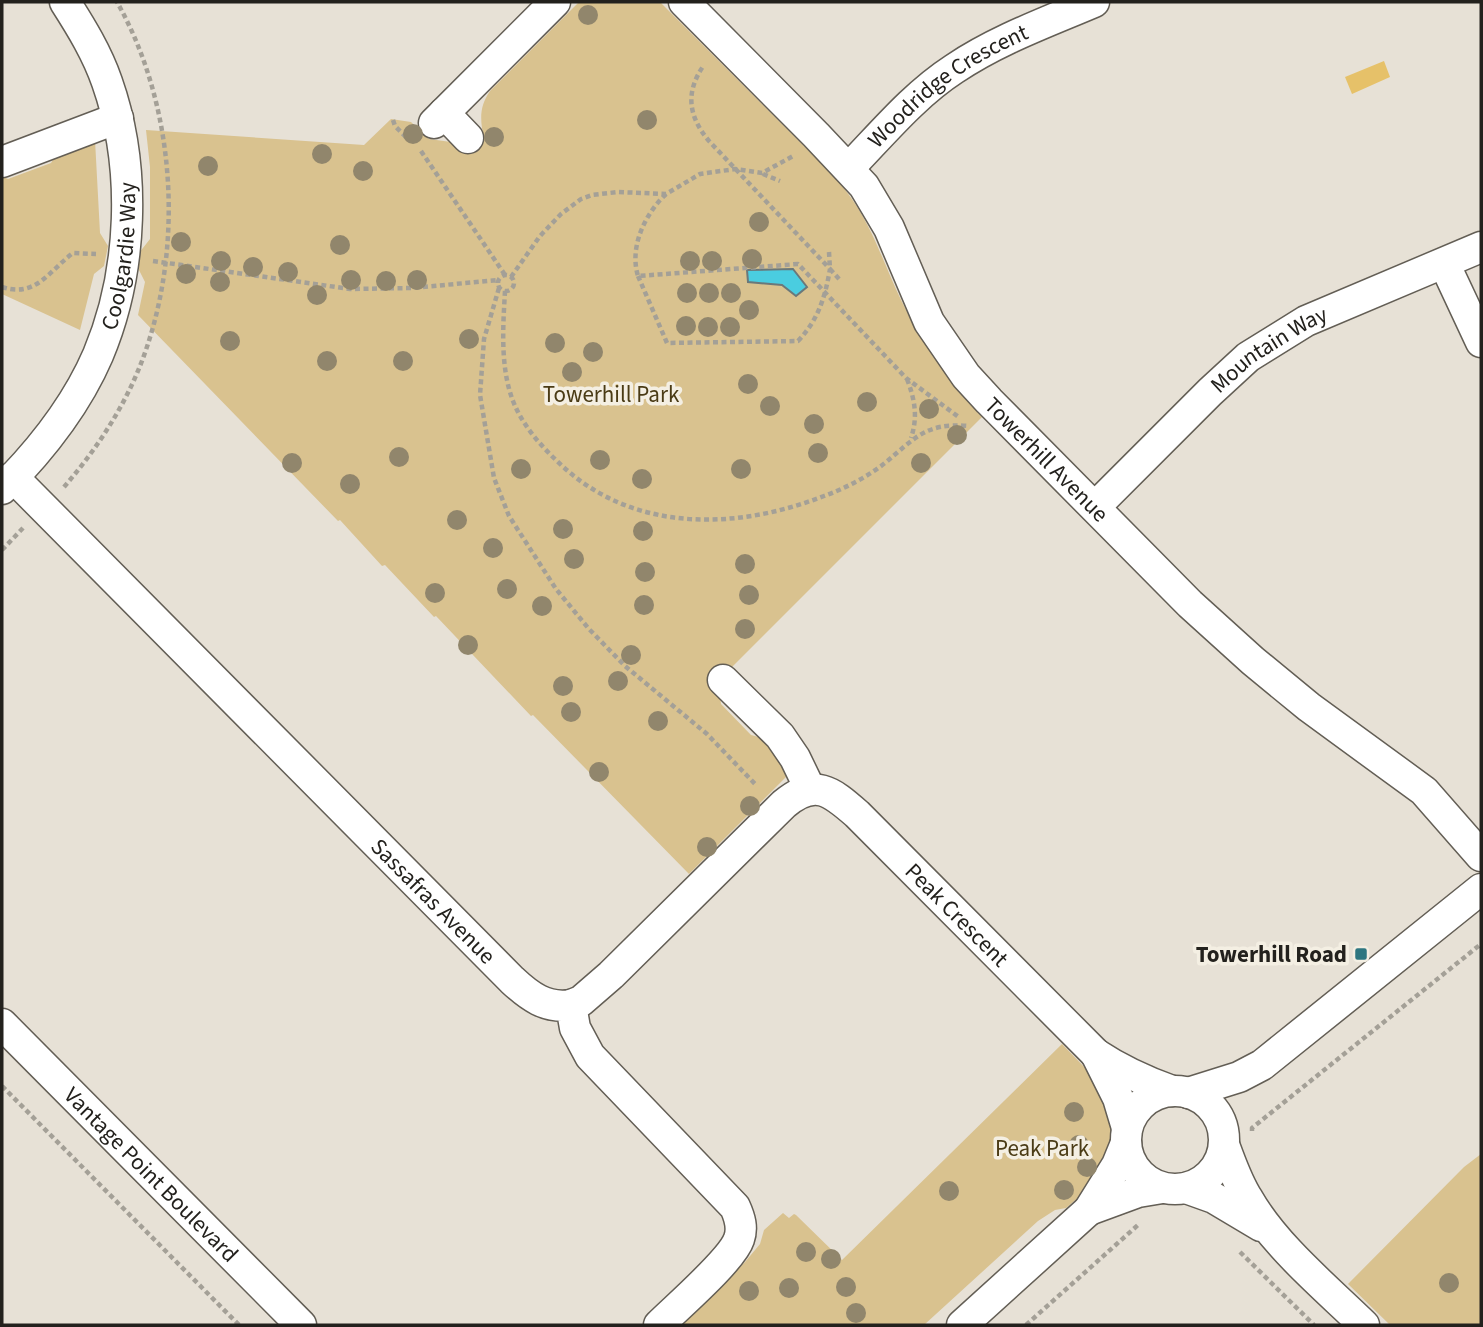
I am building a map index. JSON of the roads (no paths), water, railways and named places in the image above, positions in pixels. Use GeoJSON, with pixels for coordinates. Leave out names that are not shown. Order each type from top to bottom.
{"type":"FeatureCollection","features":[{"type":"Feature","properties":{"kind":"street","name":"Coolgardie Way"},"geometry":{"type":"LineString","coordinates":[[7,483],[37,452],[69,408],[93,365],[107,331],[120,282],[126,195],[118,118],[98,60],[65,2]]}},
{"type":"Feature","properties":{"kind":"street"},"geometry":{"type":"LineString","coordinates":[[468,138],[429,126],[555,2]]}},
{"type":"Feature","properties":{"kind":"street","name":"Towerhill Avenue"},"geometry":{"type":"LineString","coordinates":[[684,2],[849,168],[878,207],[919,301],[946,348],[989,401],[1190,604],[1309,707],[1424,791],[1481,856]]}},
{"type":"Feature","properties":{"kind":"street","name":"Woodridge Crescent"},"geometry":{"type":"LineString","coordinates":[[849,168],[920,96],[952,70],[995,46],[1094,2]]}},
{"type":"Feature","properties":{"kind":"street"},"geometry":{"type":"LineString","coordinates":[[2,162],[118,118]]}},
{"type":"Feature","properties":{"kind":"street","name":"Mountain Way"},"geometry":{"type":"LineString","coordinates":[[1095,507],[1248,357],[1306,321],[1445,265],[1481,247]]}},
{"type":"Feature","properties":{"kind":"street"},"geometry":{"type":"LineString","coordinates":[[1445,265],[1481,342]]}},
{"type":"Feature","properties":{"kind":"street","name":"Sassafras Avenue"},"geometry":{"type":"LineString","coordinates":[[7,483],[512,980],[539,1001],[560,1007],[571,1005]]}},
{"type":"Feature","properties":{"kind":"street"},"geometry":{"type":"LineString","coordinates":[[659,1325],[733,1250],[739,1239],[740,1219],[735,1207],[724,1194],[590,1056],[575,1028],[571,1005],[581,1002],[611,975],[784,804],[810,789],[795,758],[780,736],[723,680]]}},
{"type":"Feature","properties":{"kind":"street","name":"Peak Crescent"},"geometry":{"type":"LineString","coordinates":[[810,789],[836,796],[857,814],[1096,1054],[1144,1082],[1180,1092]]}},
{"type":"Feature","properties":{"kind":"street"},"geometry":{"type":"LineString","coordinates":[[961,1325],[1089,1210],[1117,1165],[1133,1113],[1143,1102],[1157,1094],[1180,1092],[1239,1077],[1262,1065],[1481,889]]}},
{"type":"Feature","properties":{"kind":"street","name":"Vantage Point Boulevard"},"geometry":{"type":"LineString","coordinates":[[2,1024],[301,1325]]}},
{"type":"Feature","properties":{"kind":"street","name":"Peak Crescent"},"geometry":{"type":"LineString","coordinates":[[1096,1054],[1118,1098],[1126,1135]]}},
{"type":"Feature","properties":{"kind":"street"},"geometry":{"type":"LineString","coordinates":[[1262,1065],[1236,1107],[1235,1176],[1270,1232],[1364,1325]]}},
{"type":"Feature","properties":{"kind":"street"},"geometry":{"type":"LineString","coordinates":[[1180,1092],[1203,1099],[1214,1109],[1234,1141]]}},
{"type":"Feature","properties":{"kind":"street"},"geometry":{"type":"LineString","coordinates":[[1126,1135],[1129,1158],[1137,1171],[1148,1181],[1214,1198],[1270,1232]]}},
{"type":"Feature","properties":{"kind":"street"},"geometry":{"type":"LineString","coordinates":[[1089,1210],[1138,1192],[1200,1182],[1212,1172],[1234,1141]]}},
{"type":"Feature","properties":{"kind":"place","name":"Towerhill Road"},"geometry":{"type":"Point","coordinates":[1361,954]}},
{"type":"Feature","properties":{"kind":"park label","name":"Towerhill Park"},"geometry":{"type":"Point","coordinates":[611,394]}},
{"type":"Feature","properties":{"kind":"park label","name":"Peak Park"},"geometry":{"type":"Point","coordinates":[1042,1148]}}]}
